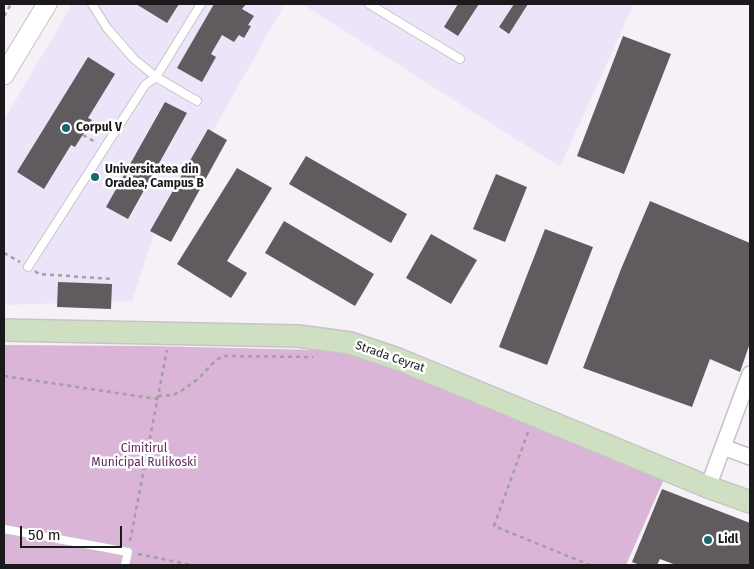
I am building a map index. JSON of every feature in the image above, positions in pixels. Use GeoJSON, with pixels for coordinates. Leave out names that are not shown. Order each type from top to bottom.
{"type":"FeatureCollection","features":[{"type":"Feature","properties":{"kind":"main road","name":"Strada Ceyrat"},"geometry":{"type":"LineString","coordinates":[[4,330],[298,336],[343,342],[368,348],[398,359],[708,487],[750,502]]}},
{"type":"Feature","properties":{"kind":"street"},"geometry":{"type":"LineString","coordinates":[[4,75],[47,4]]}},
{"type":"Feature","properties":{"kind":"street"},"geometry":{"type":"LineString","coordinates":[[708,487],[723,447],[743,414],[750,374]]}},
{"type":"Feature","properties":{"kind":"street"},"geometry":{"type":"LineString","coordinates":[[723,447],[750,457]]}},
{"type":"Feature","properties":{"kind":"lane"},"geometry":{"type":"LineString","coordinates":[[92,4],[107,28],[134,59],[156,77],[197,101]]}},
{"type":"Feature","properties":{"kind":"lane"},"geometry":{"type":"LineString","coordinates":[[28,267],[145,85],[156,77],[201,4]]}},
{"type":"Feature","properties":{"kind":"lane"},"geometry":{"type":"LineString","coordinates":[[369,4],[460,59]]}},
{"type":"Feature","properties":{"kind":"lane"},"geometry":{"type":"LineString","coordinates":[[4,529],[128,552],[125,565]]}},
{"type":"Feature","properties":{"kind":"path"},"geometry":{"type":"LineString","coordinates":[[4,16],[11,4]]}},
{"type":"Feature","properties":{"kind":"path"},"geometry":{"type":"LineString","coordinates":[[83,135],[105,147]]}},
{"type":"Feature","properties":{"kind":"path"},"geometry":{"type":"LineString","coordinates":[[4,253],[39,274],[112,278]]}},
{"type":"Feature","properties":{"kind":"path"},"geometry":{"type":"LineString","coordinates":[[169,334],[128,552],[192,565]]}},
{"type":"Feature","properties":{"kind":"path"},"geometry":{"type":"LineString","coordinates":[[158,396],[173,395],[181,391],[198,379],[215,360],[223,356],[321,357]]}},
{"type":"Feature","properties":{"kind":"path"},"geometry":{"type":"LineString","coordinates":[[4,376],[157,400]]}},
{"type":"Feature","properties":{"kind":"path"},"geometry":{"type":"LineString","coordinates":[[528,431],[494,526],[590,565]]}},
{"type":"Feature","properties":{"kind":"shaded area","name":"Universitatea din Oradea, Campus B"},"geometry":{"type":"Polygon","coordinates":[[[72,4],[285,4],[154,234],[132,301],[4,305],[4,120],[72,4]]]}},
{"type":"Feature","properties":{"kind":"shaded area"},"geometry":{"type":"Polygon","coordinates":[[[302,4],[634,4],[560,167],[302,4]]]}},
{"type":"Feature","properties":{"kind":"green space","name":"Cimitirul Municipal Rulikoski"},"geometry":{"type":"Polygon","coordinates":[[[4,345],[358,351],[665,477],[626,565],[4,565],[4,345]]]}},
{"type":"Feature","properties":{"kind":"building"},"geometry":{"type":"Polygon","coordinates":[[[136,4],[179,4],[167,23],[136,4]]]}},
{"type":"Feature","properties":{"kind":"building"},"geometry":{"type":"Polygon","coordinates":[[[214,4],[246,4],[242,9],[254,16],[248,25],[251,26],[244,38],[239,35],[234,42],[222,35],[211,54],[216,57],[202,82],[177,68],[214,4]]]}},
{"type":"Feature","properties":{"kind":"building"},"geometry":{"type":"Polygon","coordinates":[[[458,4],[479,4],[458,36],[444,27],[458,4]]]}},
{"type":"Feature","properties":{"kind":"building"},"geometry":{"type":"Polygon","coordinates":[[[514,4],[528,4],[509,34],[499,27],[514,4]]]}},
{"type":"Feature","properties":{"kind":"building"},"geometry":{"type":"Polygon","coordinates":[[[623,36],[671,54],[624,174],[577,156],[623,36]]]}},
{"type":"Feature","properties":{"kind":"building","name":"Corpul V"},"geometry":{"type":"Polygon","coordinates":[[[88,57],[115,74],[88,118],[92,120],[75,147],[71,145],[44,189],[17,172],[88,57]]]}},
{"type":"Feature","properties":{"kind":"building"},"geometry":{"type":"Polygon","coordinates":[[[165,102],[187,113],[128,219],[106,207],[165,102]]]}},
{"type":"Feature","properties":{"kind":"building"},"geometry":{"type":"Polygon","coordinates":[[[208,129],[227,140],[171,242],[150,231],[208,129]]]}},
{"type":"Feature","properties":{"kind":"building"},"geometry":{"type":"Polygon","coordinates":[[[306,156],[407,214],[391,243],[289,184],[306,156]]]}},
{"type":"Feature","properties":{"kind":"building"},"geometry":{"type":"Polygon","coordinates":[[[237,168],[272,188],[227,261],[247,273],[231,298],[177,264],[237,168]]]}},
{"type":"Feature","properties":{"kind":"building"},"geometry":{"type":"Polygon","coordinates":[[[496,174],[527,187],[505,242],[473,229],[496,174]]]}},
{"type":"Feature","properties":{"kind":"building"},"geometry":{"type":"Polygon","coordinates":[[[650,201],[750,243],[750,343],[740,372],[710,359],[692,407],[583,368],[621,269],[650,201]]]}},
{"type":"Feature","properties":{"kind":"building"},"geometry":{"type":"Polygon","coordinates":[[[284,221],[374,274],[355,306],[265,253],[284,221]]]}},
{"type":"Feature","properties":{"kind":"building"},"geometry":{"type":"Polygon","coordinates":[[[545,229],[593,247],[547,365],[499,347],[545,229]]]}},
{"type":"Feature","properties":{"kind":"building"},"geometry":{"type":"Polygon","coordinates":[[[431,234],[477,260],[451,304],[406,278],[431,234]]]}},
{"type":"Feature","properties":{"kind":"building"},"geometry":{"type":"Polygon","coordinates":[[[58,282],[112,284],[111,309],[57,307],[58,282]]]}},
{"type":"Feature","properties":{"kind":"building"},"geometry":{"type":"Polygon","coordinates":[[[662,489],[750,523],[750,565],[676,565],[660,559],[657,565],[640,565],[632,562],[662,489]]]}},
{"type":"Feature","properties":{"kind":"place","name":"Corpul V"},"geometry":{"type":"Point","coordinates":[66,128]}},
{"type":"Feature","properties":{"kind":"place","name":"Universitatea din Oradea, Campus B"},"geometry":{"type":"Point","coordinates":[95,177]}},
{"type":"Feature","properties":{"kind":"place","name":"Lidl"},"geometry":{"type":"Point","coordinates":[708,540]}}]}
